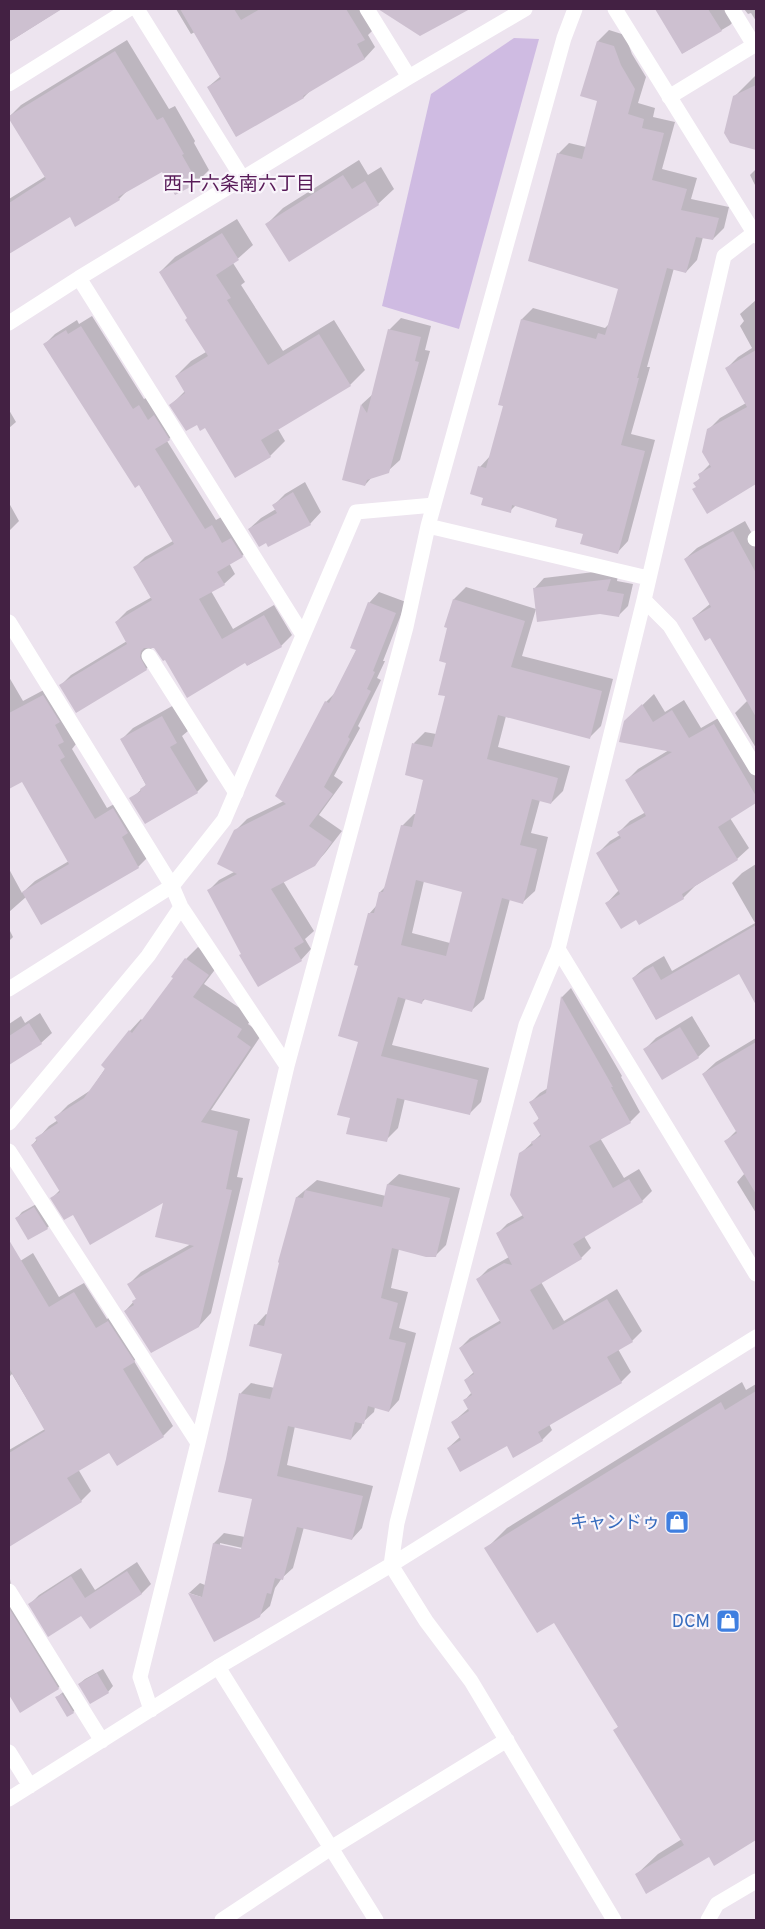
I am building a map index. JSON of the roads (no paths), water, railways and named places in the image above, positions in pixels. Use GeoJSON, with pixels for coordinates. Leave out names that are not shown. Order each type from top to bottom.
{"type":"FeatureCollection","features":[{"type":"Feature","properties":{"kind":"street"},"geometry":{"type":"LineString","coordinates":[[9,84],[129,9]]}},
{"type":"Feature","properties":{"kind":"street"},"geometry":{"type":"LineString","coordinates":[[137,9],[243,178]]}},
{"type":"Feature","properties":{"kind":"street"},"geometry":{"type":"LineString","coordinates":[[367,9],[409,77]]}},
{"type":"Feature","properties":{"kind":"street"},"geometry":{"type":"LineString","coordinates":[[9,323],[243,178],[525,9]]}},
{"type":"Feature","properties":{"kind":"street"},"geometry":{"type":"LineString","coordinates":[[151,1710],[140,1677],[198,1444],[287,1066],[406,627],[428,526],[564,38],[576,9]]}},
{"type":"Feature","properties":{"kind":"street"},"geometry":{"type":"LineString","coordinates":[[614,1920],[471,1681],[426,1621],[391,1565],[397,1523],[526,1026],[558,949],[644,600],[724,256],[755,234],[615,9]]}},
{"type":"Feature","properties":{"kind":"street"},"geometry":{"type":"LineString","coordinates":[[669,97],[755,45],[732,9]]}},
{"type":"Feature","properties":{"kind":"street"},"geometry":{"type":"LineString","coordinates":[[79,278],[303,635]]}},
{"type":"Feature","properties":{"kind":"street"},"geometry":{"type":"LineString","coordinates":[[9,989],[172,886],[224,820],[356,512],[434,505]]}},
{"type":"Feature","properties":{"kind":"street"},"geometry":{"type":"LineString","coordinates":[[428,526],[648,578]]}},
{"type":"Feature","properties":{"kind":"street"},"geometry":{"type":"LineString","coordinates":[[644,600],[670,626],[756,768]]}},
{"type":"Feature","properties":{"kind":"street"},"geometry":{"type":"LineString","coordinates":[[9,622],[172,886],[181,906],[287,1066]]}},
{"type":"Feature","properties":{"kind":"street"},"geometry":{"type":"LineString","coordinates":[[150,656],[236,793]]}},
{"type":"Feature","properties":{"kind":"street"},"geometry":{"type":"LineString","coordinates":[[9,1123],[148,956],[181,906]]}},
{"type":"Feature","properties":{"kind":"street"},"geometry":{"type":"LineString","coordinates":[[558,949],[756,1274]]}},
{"type":"Feature","properties":{"kind":"street"},"geometry":{"type":"LineString","coordinates":[[9,1151],[198,1444]]}},
{"type":"Feature","properties":{"kind":"street"},"geometry":{"type":"LineString","coordinates":[[9,1799],[218,1667],[391,1565],[756,1338]]}},
{"type":"Feature","properties":{"kind":"street"},"geometry":{"type":"LineString","coordinates":[[9,1591],[102,1741]]}},
{"type":"Feature","properties":{"kind":"street"},"geometry":{"type":"LineString","coordinates":[[218,1667],[376,1920]]}},
{"type":"Feature","properties":{"kind":"street"},"geometry":{"type":"LineString","coordinates":[[222,1920],[331,1848],[507,1740]]}},
{"type":"Feature","properties":{"kind":"street"},"geometry":{"type":"LineString","coordinates":[[9,1752],[30,1786]]}},
{"type":"Feature","properties":{"kind":"street"},"geometry":{"type":"LineString","coordinates":[[708,1920],[717,1904],[756,1881]]}},
{"type":"Feature","properties":{"kind":"place","name":"キャンドゥ"},"geometry":{"type":"Point","coordinates":[677,1522]}},
{"type":"Feature","properties":{"kind":"place","name":"DCM"},"geometry":{"type":"Point","coordinates":[728,1621]}},
{"type":"Feature","properties":{"kind":"district","name":"西十六条南六丁目"},"geometry":{"type":"Point","coordinates":[239,183]}}]}
